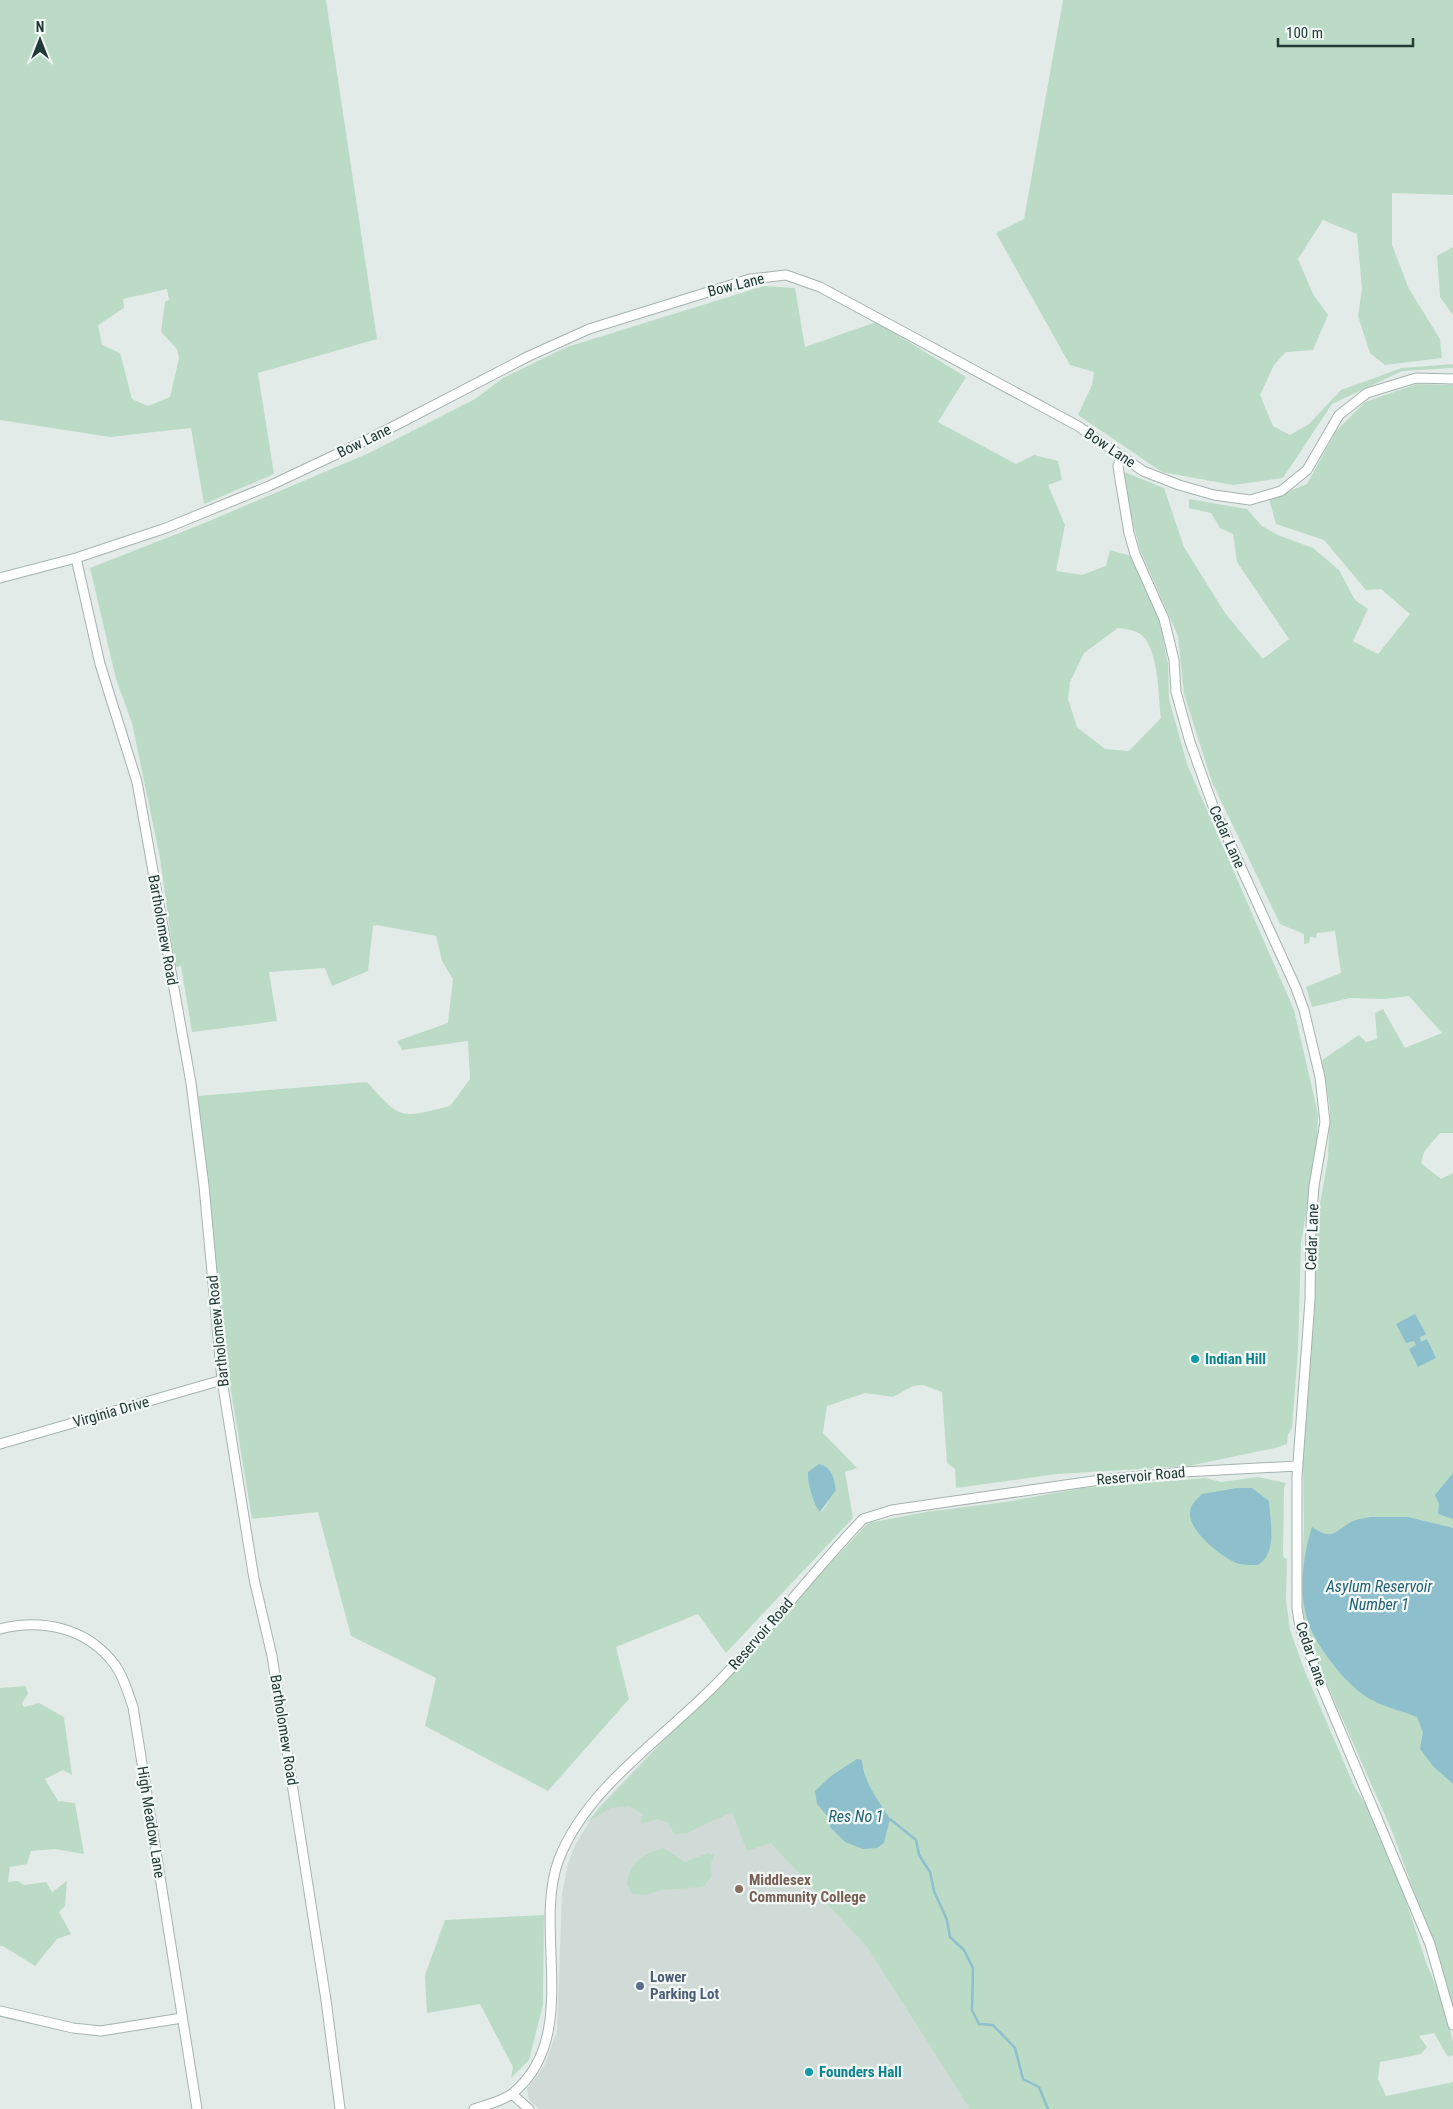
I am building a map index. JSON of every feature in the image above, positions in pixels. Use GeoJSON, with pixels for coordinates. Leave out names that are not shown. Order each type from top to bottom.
{"type":"FeatureCollection","features":[{"type":"Feature","properties":{"kind":"street","name":"Bow Lane"},"geometry":{"type":"LineString","coordinates":[[0,578],[76,558],[166,528],[269,486],[373,437],[529,356],[589,329],[750,279],[786,275],[820,286],[1078,426],[1143,471],[1179,486],[1214,495],[1250,500],[1281,491],[1307,470],[1339,415],[1367,393],[1416,378],[1453,379]]}},
{"type":"Feature","properties":{"kind":"street","name":"Cedar Lane"},"geometry":{"type":"LineString","coordinates":[[1121,456],[1118,466],[1135,554],[1164,619],[1174,660],[1176,692],[1190,742],[1213,806],[1296,988],[1304,1010],[1320,1077],[1325,1122],[1314,1186],[1311,1225],[1310,1300],[1298,1466],[1295,1579],[1300,1627],[1319,1680],[1420,1918],[1437,1965],[1453,2025]]}},
{"type":"Feature","properties":{"kind":"street","name":"Bartholomew Road"},"geometry":{"type":"LineString","coordinates":[[76,558],[100,664],[137,782],[148,833],[190,1083],[204,1186],[222,1380],[254,1579],[272,1656],[323,1981],[340,2109]]}},
{"type":"Feature","properties":{"kind":"street","name":"Virginia Drive"},"geometry":{"type":"LineString","coordinates":[[0,1444],[222,1380]]}},
{"type":"Feature","properties":{"kind":"street","name":"Reservoir Road"},"geometry":{"type":"LineString","coordinates":[[512,2094],[538,2060],[550,2027],[552,1884],[558,1861],[574,1827],[607,1787],[720,1681],[864,1519],[892,1510],[1100,1480],[1183,1472],[1298,1466]]}},
{"type":"Feature","properties":{"kind":"street","name":"High Meadow Lane"},"geometry":{"type":"LineString","coordinates":[[0,1629],[26,1624],[51,1624],[75,1634],[96,1646],[114,1665],[126,1686],[133,1707],[197,2109]]}},
{"type":"Feature","properties":{"kind":"street"},"geometry":{"type":"LineString","coordinates":[[0,2011],[73,2028],[101,2031],[182,2018]]}},
{"type":"Feature","properties":{"kind":"street"},"geometry":{"type":"LineString","coordinates":[[474,2109],[512,2094],[529,2109]]}},
{"type":"Feature","properties":{"kind":"shaded area","name":"Middlesex Community College"},"geometry":{"type":"Polygon","coordinates":[[[735,1666],[1019,2109],[539,2109],[529,2100],[527,2089],[545,2064],[557,2031],[562,1894],[568,1863],[576,1843],[599,1807],[735,1666]]]}},
{"type":"Feature","properties":{"kind":"green space"},"geometry":{"type":"Polygon","coordinates":[[[0,0],[326,0],[377,339],[258,373],[274,474],[204,504],[191,428],[110,437],[0,420],[0,0]],[[167,289],[123,299],[124,308],[98,325],[102,345],[120,353],[132,399],[148,406],[170,397],[179,358],[177,349],[161,332],[165,302],[169,300],[167,289]]]}},
{"type":"Feature","properties":{"kind":"green space"},"geometry":{"type":"Polygon","coordinates":[[[1063,0],[1453,0],[1453,195],[1392,193],[1392,245],[1409,289],[1440,339],[1442,358],[1385,365],[1370,353],[1358,316],[1362,289],[1357,234],[1323,220],[1298,259],[1313,294],[1328,315],[1313,350],[1286,352],[1274,365],[1260,395],[1273,426],[1290,435],[1309,424],[1341,390],[1402,368],[1453,364],[1453,368],[1402,371],[1332,404],[1283,478],[1233,485],[1162,472],[1078,415],[1092,385],[1094,372],[1070,365],[996,233],[1024,219],[1063,0]]]}},
{"type":"Feature","properties":{"kind":"green space"},"geometry":{"type":"Polygon","coordinates":[[[1453,247],[1453,315],[1440,297],[1437,256],[1453,247]]]}},
{"type":"Feature","properties":{"kind":"green space"},"geometry":{"type":"Polygon","coordinates":[[[764,286],[795,288],[805,347],[876,322],[966,377],[938,422],[1016,464],[1034,455],[1058,461],[1062,480],[1048,485],[1065,525],[1056,571],[1082,575],[1106,566],[1110,550],[1134,557],[1157,609],[1168,664],[1169,699],[1187,764],[1294,1010],[1318,1114],[1316,1155],[1301,1243],[1298,1351],[1292,1428],[1288,1435],[1287,1444],[1189,1466],[1057,1474],[956,1488],[955,1469],[947,1463],[942,1392],[923,1385],[913,1386],[893,1397],[865,1393],[827,1406],[823,1433],[857,1468],[845,1472],[853,1518],[726,1653],[698,1614],[616,1647],[629,1699],[548,1791],[425,1726],[436,1678],[351,1636],[318,1512],[252,1519],[230,1385],[197,1096],[367,1082],[388,1104],[395,1110],[403,1113],[421,1113],[450,1106],[470,1079],[468,1041],[402,1050],[397,1041],[448,1023],[453,979],[442,961],[436,936],[377,925],[373,926],[368,971],[332,986],[325,968],[269,972],[277,1021],[192,1032],[181,966],[175,967],[160,858],[132,723],[116,679],[90,568],[202,524],[369,453],[475,399],[503,378],[567,347],[764,286]],[[1118,628],[1084,653],[1070,682],[1068,699],[1077,727],[1105,749],[1129,751],[1161,718],[1156,668],[1150,648],[1144,637],[1129,630],[1118,628]],[[836,1489],[813,1491],[814,1502],[820,1512],[823,1510],[836,1489]]]}},
{"type":"Feature","properties":{"kind":"green space"},"geometry":{"type":"Polygon","coordinates":[[[1417,384],[1453,385],[1453,1133],[1440,1133],[1424,1152],[1421,1163],[1441,1179],[1453,1173],[1453,2014],[1428,1931],[1392,1831],[1303,1630],[1301,1599],[1304,1525],[1303,1462],[1315,1303],[1314,1240],[1317,1206],[1320,1204],[1328,1158],[1330,1108],[1322,1060],[1359,1035],[1366,1042],[1377,1039],[1375,1013],[1383,1009],[1405,1048],[1442,1033],[1409,996],[1384,999],[1350,998],[1312,1007],[1306,987],[1341,973],[1335,931],[1317,933],[1316,938],[1310,937],[1309,943],[1304,944],[1304,934],[1280,924],[1212,782],[1184,694],[1178,636],[1140,550],[1119,470],[1164,488],[1184,547],[1225,613],[1263,659],[1289,639],[1237,562],[1233,534],[1220,528],[1211,513],[1189,508],[1189,499],[1247,509],[1262,526],[1278,535],[1313,548],[1339,570],[1355,600],[1368,609],[1353,641],[1378,654],[1410,614],[1381,589],[1366,590],[1324,540],[1276,524],[1269,499],[1307,484],[1336,431],[1365,402],[1417,384]]]}},
{"type":"Feature","properties":{"kind":"green space"},"geometry":{"type":"Polygon","coordinates":[[[1258,1477],[1286,1483],[1284,1488],[1283,1557],[1287,1559],[1286,1600],[1290,1630],[1304,1669],[1355,1788],[1372,1814],[1405,1898],[1427,1965],[1443,2002],[1453,2042],[1453,2055],[1448,2057],[1434,2033],[1419,2036],[1427,2047],[1421,2054],[1380,2062],[1378,2079],[1386,2096],[1453,2082],[1453,2109],[970,2109],[868,1948],[771,1843],[747,1851],[732,1812],[687,1833],[674,1834],[668,1823],[658,1819],[641,1824],[643,1814],[629,1806],[611,1808],[587,1822],[868,1523],[926,1512],[1005,1502],[1083,1488],[1206,1478],[1221,1482],[1258,1477]]]}},
{"type":"Feature","properties":{"kind":"green space"},"geometry":{"type":"Polygon","coordinates":[[[26,1686],[28,1694],[22,1703],[24,1707],[39,1703],[64,1717],[72,1775],[63,1770],[45,1779],[58,1801],[75,1803],[84,1854],[55,1849],[31,1851],[27,1864],[10,1867],[8,1882],[18,1881],[24,1885],[46,1882],[52,1892],[67,1881],[65,1906],[59,1912],[71,1934],[57,1939],[35,1966],[0,1946],[0,1688],[26,1686]]]}},
{"type":"Feature","properties":{"kind":"green space"},"geometry":{"type":"Polygon","coordinates":[[[663,1848],[685,1862],[708,1853],[714,1855],[710,1867],[712,1876],[703,1887],[661,1890],[645,1895],[632,1894],[627,1884],[634,1864],[643,1857],[663,1848]]]}},
{"type":"Feature","properties":{"kind":"green space"},"geometry":{"type":"Polygon","coordinates":[[[544,1915],[543,2005],[529,2060],[511,2078],[513,2067],[480,2004],[427,2013],[425,1975],[445,1920],[544,1915]]]}},
{"type":"Feature","properties":{"kind":"water"},"geometry":{"type":"Polygon","coordinates":[[[1415,1314],[1426,1334],[1420,1337],[1421,1342],[1427,1339],[1436,1358],[1418,1367],[1409,1349],[1416,1345],[1414,1341],[1406,1343],[1396,1324],[1415,1314]]]}},
{"type":"Feature","properties":{"kind":"water"},"geometry":{"type":"Polygon","coordinates":[[[819,1464],[830,1470],[836,1490],[820,1512],[813,1498],[808,1476],[808,1472],[819,1464]]]}},
{"type":"Feature","properties":{"kind":"water"},"geometry":{"type":"Polygon","coordinates":[[[1453,1473],[1453,1519],[1438,1514],[1439,1504],[1435,1495],[1453,1473]]]}},
{"type":"Feature","properties":{"kind":"water"},"geometry":{"type":"Polygon","coordinates":[[[1237,1488],[1252,1488],[1269,1501],[1271,1545],[1264,1560],[1258,1565],[1239,1564],[1216,1550],[1201,1536],[1191,1520],[1191,1508],[1202,1494],[1237,1488]]]}},
{"type":"Feature","properties":{"kind":"water","name":"Asylum Reservoir Number 1"},"geometry":{"type":"Polygon","coordinates":[[[1371,1517],[1408,1517],[1453,1528],[1453,1784],[1433,1766],[1420,1749],[1423,1732],[1417,1717],[1379,1703],[1355,1688],[1326,1655],[1308,1622],[1302,1587],[1306,1550],[1312,1527],[1324,1534],[1333,1534],[1353,1521],[1371,1517]]]}},
{"type":"Feature","properties":{"kind":"water","name":"Res No 1"},"geometry":{"type":"Polygon","coordinates":[[[857,1759],[862,1760],[868,1784],[890,1819],[884,1843],[877,1848],[863,1849],[845,1842],[830,1827],[829,1818],[817,1804],[815,1791],[831,1776],[857,1759]]]}},
{"type":"Feature","properties":{"kind":"waterway"},"geometry":{"type":"LineString","coordinates":[[890,1819],[916,1840],[919,1855],[930,1872],[934,1891],[947,1920],[950,1937],[964,1950],[973,1968],[972,2010],[979,2024],[993,2025],[1015,2048],[1023,2079],[1039,2087],[1048,2109]]}},
{"type":"Feature","properties":{"kind":"place","name":"Indian Hill"},"geometry":{"type":"Point","coordinates":[1195,1359]}},
{"type":"Feature","properties":{"kind":"place","name":"Middlesex Community College"},"geometry":{"type":"Point","coordinates":[739,1889]}},
{"type":"Feature","properties":{"kind":"place","name":"Lower Parking Lot"},"geometry":{"type":"Point","coordinates":[640,1986]}},
{"type":"Feature","properties":{"kind":"place","name":"Founders Hall"},"geometry":{"type":"Point","coordinates":[809,2072]}}]}
